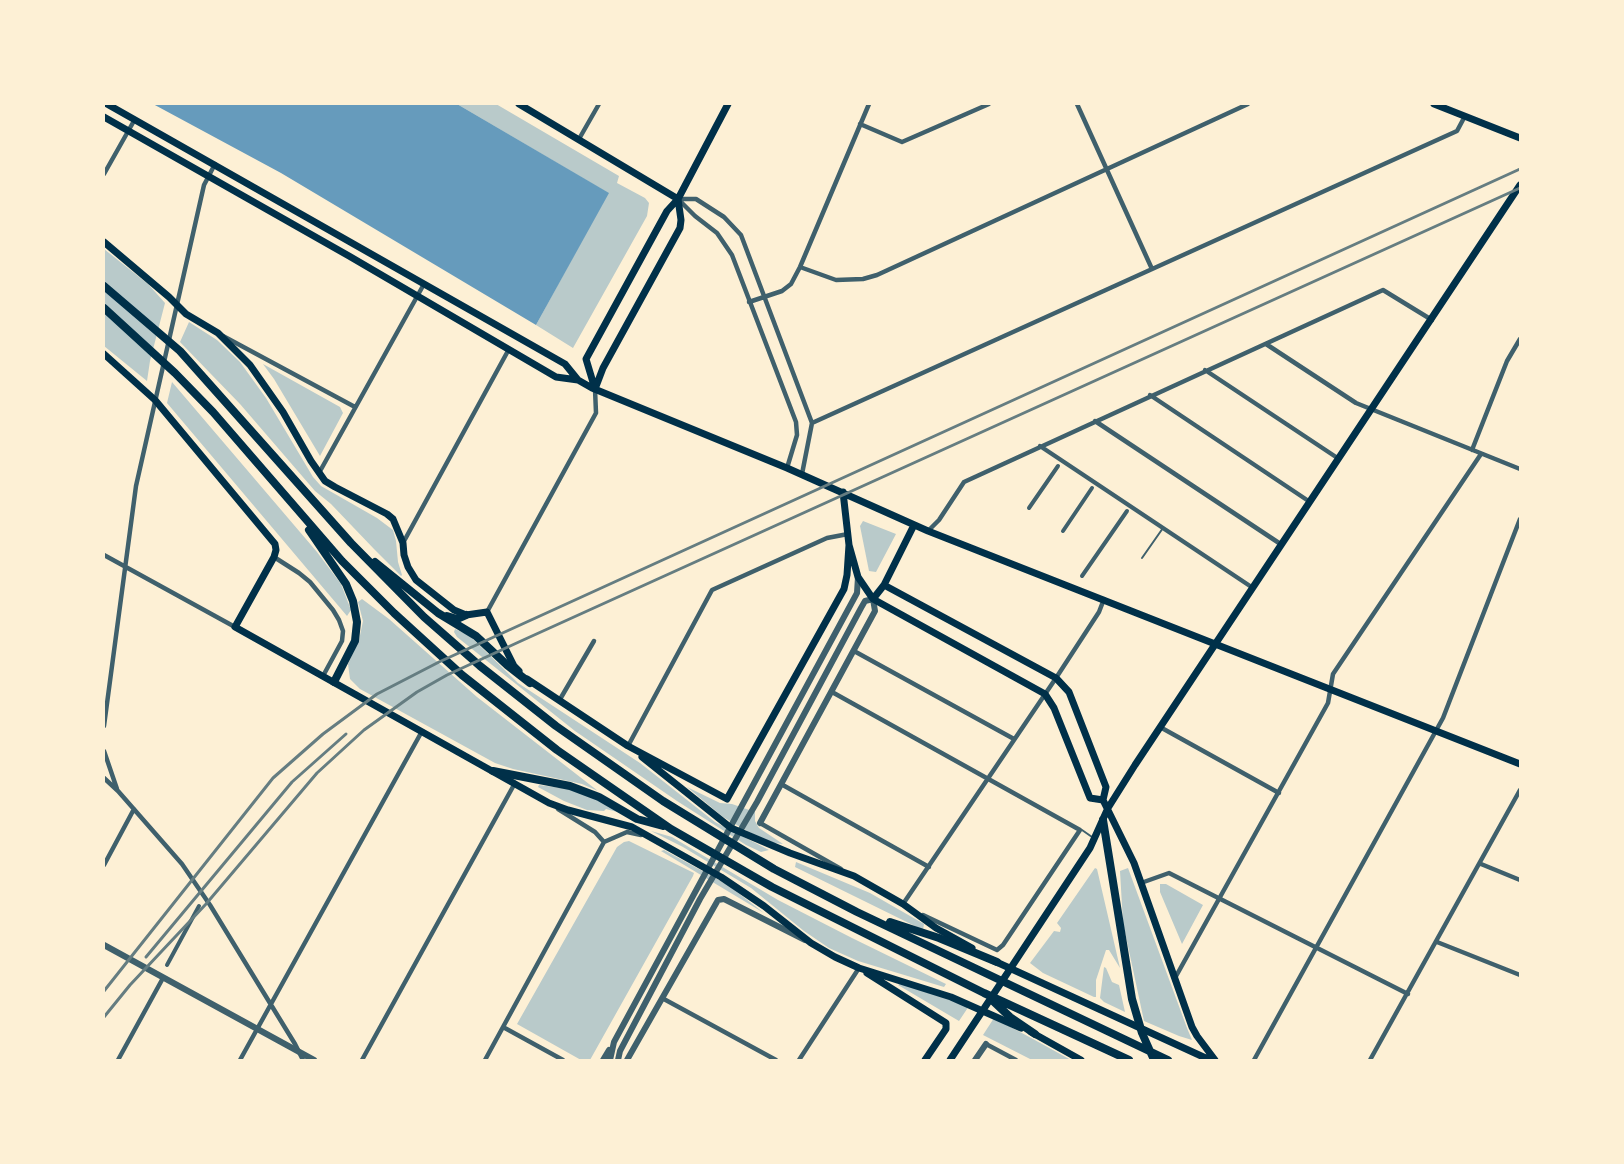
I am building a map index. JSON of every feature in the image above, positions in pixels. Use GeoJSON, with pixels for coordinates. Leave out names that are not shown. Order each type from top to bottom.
{"type":"FeatureCollection","features":[{"type":"Feature","properties":{"kind":"highway"},"geometry":{"type":"LineString","coordinates":[[104,286],[180,351],[351,543],[409,603],[455,645],[564,733],[654,795],[774,869],[857,912],[1168,1060]]}},
{"type":"Feature","properties":{"kind":"highway"},"geometry":{"type":"LineString","coordinates":[[104,308],[152,351],[213,412],[296,510],[342,561],[394,613],[462,675],[557,750],[671,829],[772,887],[984,993],[1129,1060]]}},
{"type":"Feature","properties":{"kind":"highway"},"geometry":{"type":"LineString","coordinates":[[296,510],[345,584],[353,601],[357,622],[355,641],[334,682]]}},
{"type":"Feature","properties":{"kind":"highway"},"geometry":{"type":"LineString","coordinates":[[351,543],[438,613],[476,636],[507,666],[530,683]]}},
{"type":"Feature","properties":{"kind":"highway"},"geometry":{"type":"LineString","coordinates":[[438,613],[457,619],[466,615]]}},
{"type":"Feature","properties":{"kind":"highway"},"geometry":{"type":"LineString","coordinates":[[493,771],[570,786],[599,797],[637,819],[671,829]]}},
{"type":"Feature","properties":{"kind":"highway"},"geometry":{"type":"LineString","coordinates":[[1103,820],[1132,999],[1142,1033],[1154,1060]]}},
{"type":"Feature","properties":{"kind":"highway"},"geometry":{"type":"LineString","coordinates":[[857,912],[939,939],[997,962]]}},
{"type":"Feature","properties":{"kind":"highway"},"geometry":{"type":"LineString","coordinates":[[984,993],[1010,1017],[1035,1034]]}},
{"type":"Feature","properties":{"kind":"main road"},"geometry":{"type":"LineString","coordinates":[[107,104],[565,364],[578,380]]}},
{"type":"Feature","properties":{"kind":"main road"},"geometry":{"type":"LineString","coordinates":[[519,104],[678,199]]}},
{"type":"Feature","properties":{"kind":"main road"},"geometry":{"type":"LineString","coordinates":[[595,389],[586,359],[667,212],[678,199],[728,104]]}},
{"type":"Feature","properties":{"kind":"main road"},"geometry":{"type":"LineString","coordinates":[[1434,104],[1521,138]]}},
{"type":"Feature","properties":{"kind":"main road"},"geometry":{"type":"LineString","coordinates":[[104,117],[556,377],[578,380],[802,474],[928,531],[1521,764]]}},
{"type":"Feature","properties":{"kind":"main road"},"geometry":{"type":"LineString","coordinates":[[950,1060],[1095,838],[1108,808],[1160,728],[1521,185]]}},
{"type":"Feature","properties":{"kind":"main road"},"geometry":{"type":"LineString","coordinates":[[595,389],[603,368],[680,228],[678,199]]}},
{"type":"Feature","properties":{"kind":"main road"},"geometry":{"type":"LineString","coordinates":[[104,242],[186,314],[218,333],[250,365],[275,399],[319,473],[335,487],[393,519],[403,543],[408,567],[416,580],[453,610],[466,615],[487,612],[514,666],[530,683],[628,746],[727,799],[844,589],[849,545],[843,492]]}},
{"type":"Feature","properties":{"kind":"main road"},"geometry":{"type":"LineString","coordinates":[[104,354],[155,400],[273,542],[275,554],[234,627],[549,803],[568,810],[620,822],[743,891],[811,943],[859,968],[938,1017],[947,1026],[925,1060]]}},
{"type":"Feature","properties":{"kind":"main road"},"geometry":{"type":"LineString","coordinates":[[873,599],[885,585],[914,525]]}},
{"type":"Feature","properties":{"kind":"main road"},"geometry":{"type":"LineString","coordinates":[[849,545],[858,577],[873,599],[1045,694],[1054,708],[1090,798],[1103,800]]}},
{"type":"Feature","properties":{"kind":"main road"},"geometry":{"type":"LineString","coordinates":[[885,585],[1056,678],[1069,692],[1106,787],[1103,800],[1125,841],[1142,883],[1174,979],[1197,1036],[1215,1060]]}},
{"type":"Feature","properties":{"kind":"main road"},"geometry":{"type":"LineString","coordinates":[[628,746],[731,828],[790,853],[854,876],[903,904],[936,928],[997,962],[1210,1060]]}},
{"type":"Feature","properties":{"kind":"main road"},"geometry":{"type":"LineString","coordinates":[[859,968],[951,996],[1035,1034],[1081,1060]]}},
{"type":"Feature","properties":{"kind":"street"},"geometry":{"type":"LineString","coordinates":[[579,139],[599,104]]}},
{"type":"Feature","properties":{"kind":"street"},"geometry":{"type":"LineString","coordinates":[[749,302],[782,291],[791,284],[869,104]]}},
{"type":"Feature","properties":{"kind":"street"},"geometry":{"type":"LineString","coordinates":[[860,124],[902,142],[989,104]]}},
{"type":"Feature","properties":{"kind":"street"},"geometry":{"type":"LineString","coordinates":[[1077,104],[1152,269]]}},
{"type":"Feature","properties":{"kind":"street"},"geometry":{"type":"LineString","coordinates":[[800,267],[836,280],[850,281],[870,277],[1248,104]]}},
{"type":"Feature","properties":{"kind":"street"},"geometry":{"type":"LineString","coordinates":[[812,423],[1457,131],[1465,116]]}},
{"type":"Feature","properties":{"kind":"street"},"geometry":{"type":"LineString","coordinates":[[104,174],[135,119]]}},
{"type":"Feature","properties":{"kind":"street"},"geometry":{"type":"LineString","coordinates":[[104,726],[136,486],[204,185],[215,164]]}},
{"type":"Feature","properties":{"kind":"street"},"geometry":{"type":"LineString","coordinates":[[678,199],[696,199],[724,217],[741,235],[812,423],[802,474]]}},
{"type":"Feature","properties":{"kind":"street"},"geometry":{"type":"LineString","coordinates":[[678,199],[695,216],[709,225],[726,243],[732,255],[796,422],[797,435],[787,468]]}},
{"type":"Feature","properties":{"kind":"street"},"geometry":{"type":"LineString","coordinates":[[319,473],[424,284]]}},
{"type":"Feature","properties":{"kind":"street"},"geometry":{"type":"LineString","coordinates":[[928,531],[939,520],[964,482],[1383,290],[1431,320]]}},
{"type":"Feature","properties":{"kind":"street"},"geometry":{"type":"LineString","coordinates":[[218,333],[355,407]]}},
{"type":"Feature","properties":{"kind":"street"},"geometry":{"type":"LineString","coordinates":[[1472,450],[1507,362],[1521,339]]}},
{"type":"Feature","properties":{"kind":"street"},"geometry":{"type":"LineString","coordinates":[[1266,344],[1356,403],[1521,470]]}},
{"type":"Feature","properties":{"kind":"street"},"geometry":{"type":"LineString","coordinates":[[403,543],[509,348]]}},
{"type":"Feature","properties":{"kind":"street"},"geometry":{"type":"LineString","coordinates":[[1205,370],[1339,459]]}},
{"type":"Feature","properties":{"kind":"street"},"geometry":{"type":"LineString","coordinates":[[487,612],[596,413],[595,389]]}},
{"type":"Feature","properties":{"kind":"street"},"geometry":{"type":"LineString","coordinates":[[1150,395],[1311,502]]}},
{"type":"Feature","properties":{"kind":"street"},"geometry":{"type":"LineString","coordinates":[[1095,420],[1282,545]]}},
{"type":"Feature","properties":{"kind":"street"},"geometry":{"type":"LineString","coordinates":[[1040,446],[1253,588]]}},
{"type":"Feature","properties":{"kind":"street"},"geometry":{"type":"LineString","coordinates":[[1174,979],[1328,703],[1333,674],[1481,454]]}},
{"type":"Feature","properties":{"kind":"street"},"geometry":{"type":"LineString","coordinates":[[1029,508],[1058,466]]}},
{"type":"Feature","properties":{"kind":"street"},"geometry":{"type":"LineString","coordinates":[[1063,531],[1092,488]]}},
{"type":"Feature","properties":{"kind":"street"},"geometry":{"type":"LineString","coordinates":[[1082,576],[1127,511]]}},
{"type":"Feature","properties":{"kind":"street"},"geometry":{"type":"LineString","coordinates":[[1254,1060],[1443,718],[1521,519]]}},
{"type":"Feature","properties":{"kind":"street"},"geometry":{"type":"LineString","coordinates":[[628,746],[712,590],[827,538],[848,534]]}},
{"type":"Feature","properties":{"kind":"street"},"geometry":{"type":"LineString","coordinates":[[275,554],[310,582],[339,620],[343,631],[342,641],[323,676]]}},
{"type":"Feature","properties":{"kind":"street"},"geometry":{"type":"LineString","coordinates":[[104,555],[234,627]]}},
{"type":"Feature","properties":{"kind":"street"},"geometry":{"type":"LineString","coordinates":[[603,1060],[857,593],[858,577]]}},
{"type":"Feature","properties":{"kind":"street"},"geometry":{"type":"LineString","coordinates":[[618,1060],[620,1051],[700,898],[757,802],[865,601],[873,599],[875,611],[760,823],[854,876]]}},
{"type":"Feature","properties":{"kind":"street"},"geometry":{"type":"LineString","coordinates":[[903,904],[1056,678],[1099,612],[1104,599]]}},
{"type":"Feature","properties":{"kind":"street"},"geometry":{"type":"LineString","coordinates":[[559,702],[594,641]]}},
{"type":"Feature","properties":{"kind":"street"},"geometry":{"type":"LineString","coordinates":[[854,651],[1014,739]]}},
{"type":"Feature","properties":{"kind":"street"},"geometry":{"type":"LineString","coordinates":[[832,692],[1080,830],[1003,945],[997,950],[915,912]]}},
{"type":"Feature","properties":{"kind":"street"},"geometry":{"type":"LineString","coordinates":[[1160,728],[1279,793]]}},
{"type":"Feature","properties":{"kind":"street"},"geometry":{"type":"LineString","coordinates":[[240,1060],[421,733]]}},
{"type":"Feature","properties":{"kind":"street"},"geometry":{"type":"LineString","coordinates":[[104,751],[118,791]]}},
{"type":"Feature","properties":{"kind":"street"},"geometry":{"type":"LineString","coordinates":[[104,778],[182,864],[210,905],[303,1060]]}},
{"type":"Feature","properties":{"kind":"street"},"geometry":{"type":"LineString","coordinates":[[362,1060],[515,783]]}},
{"type":"Feature","properties":{"kind":"street"},"geometry":{"type":"LineString","coordinates":[[781,784],[929,867]]}},
{"type":"Feature","properties":{"kind":"street"},"geometry":{"type":"LineString","coordinates":[[1370,1060],[1521,790]]}},
{"type":"Feature","properties":{"kind":"street"},"geometry":{"type":"LineString","coordinates":[[549,803],[595,832],[604,842]]}},
{"type":"Feature","properties":{"kind":"street"},"geometry":{"type":"LineString","coordinates":[[104,865],[134,809]]}},
{"type":"Feature","properties":{"kind":"street"},"geometry":{"type":"LineString","coordinates":[[485,1060],[604,842],[627,832],[648,836]]}},
{"type":"Feature","properties":{"kind":"street"},"geometry":{"type":"LineString","coordinates":[[1480,864],[1521,880]]}},
{"type":"Feature","properties":{"kind":"street"},"geometry":{"type":"LineString","coordinates":[[1142,883],[1169,873],[1408,994]]}},
{"type":"Feature","properties":{"kind":"street"},"geometry":{"type":"LineString","coordinates":[[627,1060],[713,905],[718,900],[724,899],[811,943]]}},
{"type":"Feature","properties":{"kind":"street"},"geometry":{"type":"LineString","coordinates":[[167,965],[199,906]]}},
{"type":"Feature","properties":{"kind":"street"},"geometry":{"type":"LineString","coordinates":[[1437,942],[1521,975]]}},
{"type":"Feature","properties":{"kind":"street"},"geometry":{"type":"LineString","coordinates":[[104,945],[314,1060]]}},
{"type":"Feature","properties":{"kind":"street"},"geometry":{"type":"LineString","coordinates":[[800,1060],[859,968]]}},
{"type":"Feature","properties":{"kind":"street"},"geometry":{"type":"LineString","coordinates":[[118,1060],[163,978]]}},
{"type":"Feature","properties":{"kind":"street"},"geometry":{"type":"LineString","coordinates":[[662,998],[776,1060]]}},
{"type":"Feature","properties":{"kind":"street"},"geometry":{"type":"LineString","coordinates":[[503,1028],[563,1060]]}},
{"type":"Feature","properties":{"kind":"street"},"geometry":{"type":"LineString","coordinates":[[610,1060],[614,1041]]}},
{"type":"Feature","properties":{"kind":"street"},"geometry":{"type":"LineString","coordinates":[[975,1060],[986,1044],[1016,1060]]}},
{"type":"Feature","properties":{"kind":"lane"},"geometry":{"type":"LineString","coordinates":[[1142,558],[1163,528]]}},
{"type":"Feature","properties":{"kind":"lane"},"geometry":{"type":"LineString","coordinates":[[1080,830],[1095,838]]}},
{"type":"Feature","properties":{"kind":"shaded area"},"geometry":{"type":"Polygon","coordinates":[[[457,104],[496,104],[619,176],[617,183],[645,198],[649,203],[647,216],[573,348],[536,325],[608,193],[457,104]]]}},
{"type":"Feature","properties":{"kind":"shaded area"},"geometry":{"type":"Polygon","coordinates":[[[104,249],[148,284],[165,303],[147,381],[104,346],[104,249]]]}},
{"type":"Feature","properties":{"kind":"shaded area"},"geometry":{"type":"Polygon","coordinates":[[[189,322],[217,340],[240,362],[266,398],[313,477],[321,486],[377,518],[393,530],[401,576],[331,504],[315,491],[240,404],[180,342],[189,322]]]}},
{"type":"Feature","properties":{"kind":"shaded area"},"geometry":{"type":"Polygon","coordinates":[[[263,364],[340,407],[343,413],[320,456],[274,379],[263,364]]]}},
{"type":"Feature","properties":{"kind":"shaded area"},"geometry":{"type":"Polygon","coordinates":[[[172,382],[317,552],[341,584],[351,610],[347,616],[167,403],[172,382]]]}},
{"type":"Feature","properties":{"kind":"shaded area"},"geometry":{"type":"Polygon","coordinates":[[[863,521],[896,534],[876,572],[869,571],[860,526],[863,521]]]}},
{"type":"Feature","properties":{"kind":"shaded area"},"geometry":{"type":"Polygon","coordinates":[[[362,599],[389,619],[477,697],[598,791],[582,784],[495,763],[360,689],[350,679],[348,664],[359,640],[363,621],[358,602],[362,599]]]}},
{"type":"Feature","properties":{"kind":"shaded area"},"geometry":{"type":"Polygon","coordinates":[[[455,629],[469,635],[518,683],[640,763],[715,822],[769,850],[761,852],[746,845],[575,731],[457,637],[455,629]]]}},
{"type":"Feature","properties":{"kind":"shaded area"},"geometry":{"type":"Polygon","coordinates":[[[539,785],[569,789],[592,796],[625,814],[606,809],[604,811],[587,810],[564,801],[538,787],[539,785]]]}},
{"type":"Feature","properties":{"kind":"shaded area"},"geometry":{"type":"Polygon","coordinates":[[[687,787],[720,803],[732,804],[755,812],[755,821],[759,828],[783,844],[774,843],[749,832],[723,817],[687,787]]]}},
{"type":"Feature","properties":{"kind":"shaded area"},"geometry":{"type":"Polygon","coordinates":[[[651,831],[672,837],[778,900],[946,984],[944,987],[858,961],[829,948],[751,888],[683,847],[651,831]]]}},
{"type":"Feature","properties":{"kind":"shaded area"},"geometry":{"type":"Polygon","coordinates":[[[629,841],[694,873],[590,1060],[581,1060],[517,1024],[617,847],[629,841]]]}},
{"type":"Feature","properties":{"kind":"shaded area"},"geometry":{"type":"Polygon","coordinates":[[[664,850],[728,885],[764,913],[661,851],[664,850]]]}},
{"type":"Feature","properties":{"kind":"shaded area"},"geometry":{"type":"Polygon","coordinates":[[[796,862],[870,893],[924,924],[923,930],[795,867],[796,862]]]}},
{"type":"Feature","properties":{"kind":"shaded area"},"geometry":{"type":"Polygon","coordinates":[[[1095,868],[1120,968],[1109,950],[1106,950],[1096,980],[1096,997],[1094,997],[1043,973],[1030,963],[1054,931],[1060,932],[1061,928],[1057,923],[1095,868]]]}},
{"type":"Feature","properties":{"kind":"shaded area"},"geometry":{"type":"Polygon","coordinates":[[[1128,868],[1192,1040],[1144,1021],[1123,923],[1120,871],[1128,868]]]}},
{"type":"Feature","properties":{"kind":"shaded area"},"geometry":{"type":"Polygon","coordinates":[[[1160,884],[1166,884],[1203,905],[1182,944],[1160,892],[1160,884]]]}},
{"type":"Feature","properties":{"kind":"shaded area"},"geometry":{"type":"Polygon","coordinates":[[[1104,967],[1112,982],[1119,985],[1125,1012],[1100,998],[1104,967]]]}},
{"type":"Feature","properties":{"kind":"shaded area"},"geometry":{"type":"Polygon","coordinates":[[[901,983],[969,1006],[959,1021],[898,985],[901,983]]]}},
{"type":"Feature","properties":{"kind":"shaded area"},"geometry":{"type":"Polygon","coordinates":[[[994,1018],[1071,1060],[1032,1060],[983,1035],[994,1018]]]}},
{"type":"Feature","properties":{"kind":"water"},"geometry":{"type":"Polygon","coordinates":[[[153,104],[457,104],[609,193],[536,325],[281,173],[153,104]]]}},
{"type":"Feature","properties":{"kind":"railway"},"geometry":{"type":"LineString","coordinates":[[104,991],[273,778],[323,734],[377,694],[439,662],[1520,169]]}},
{"type":"Feature","properties":{"kind":"railway"},"geometry":{"type":"LineString","coordinates":[[104,1017],[130,985],[206,904],[317,773],[364,730],[417,692],[447,675],[521,641],[1520,188]]}},
{"type":"Feature","properties":{"kind":"railway"},"geometry":{"type":"LineString","coordinates":[[146,957],[292,782],[346,734]]}}]}
